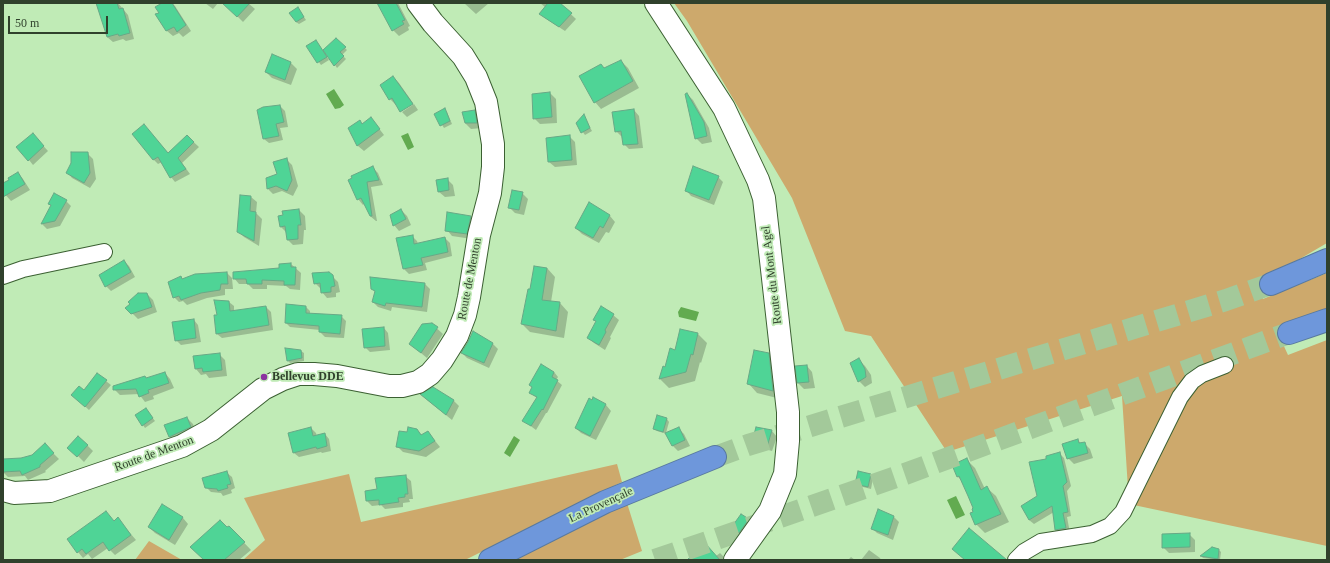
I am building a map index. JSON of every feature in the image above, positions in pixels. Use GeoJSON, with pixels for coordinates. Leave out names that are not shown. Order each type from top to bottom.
{"type":"FeatureCollection","features":[{"type":"Feature","properties":{"kind":"highway"},"geometry":{"type":"LineString","coordinates":[[1270,284],[1327,260]]}},
{"type":"Feature","properties":{"kind":"highway"},"geometry":{"type":"LineString","coordinates":[[1289,333],[1327,320]]}},
{"type":"Feature","properties":{"kind":"highway","name":"La Provençale"},"geometry":{"type":"LineString","coordinates":[[490,560],[605,502],[715,456]]}},
{"type":"Feature","properties":{"kind":"main road","name":"Route de Menton"},"geometry":{"type":"LineString","coordinates":[[3,490],[14,493],[50,491],[182,446],[211,430],[263,389],[283,379],[298,374],[337,376],[389,386],[402,386],[418,382],[430,374],[442,360],[457,336],[465,315],[476,247],[490,193],[493,167],[493,144],[486,102],[476,77],[463,56],[433,23],[418,3]]}},
{"type":"Feature","properties":{"kind":"main road","name":"Route du Mont Agel"},"geometry":{"type":"LineString","coordinates":[[656,3],[724,108],[758,180],[764,198],[788,412],[788,441],[785,474],[770,511],[735,560]]}},
{"type":"Feature","properties":{"kind":"street"},"geometry":{"type":"LineString","coordinates":[[3,276],[22,269],[104,252]]}},
{"type":"Feature","properties":{"kind":"street"},"geometry":{"type":"LineString","coordinates":[[1016,560],[1024,552],[1041,542],[1092,534],[1110,526],[1123,512],[1180,397],[1192,381],[1202,374],[1225,365]]}},
{"type":"Feature","properties":{"kind":"shaded area"},"geometry":{"type":"Polygon","coordinates":[[[674,3],[1327,3],[1327,243],[1286,267],[1256,281],[1263,299],[1327,273],[1327,309],[1277,331],[1288,355],[1327,340],[1327,546],[1129,504],[1122,396],[947,452],[871,336],[845,331],[792,198],[687,21],[674,3]]]}},
{"type":"Feature","properties":{"kind":"shaded area"},"geometry":{"type":"Polygon","coordinates":[[[334,89],[344,105],[335,109],[326,94],[334,89]]]}},
{"type":"Feature","properties":{"kind":"shaded area"},"geometry":{"type":"Polygon","coordinates":[[[408,133],[414,147],[408,150],[401,136],[408,133]]]}},
{"type":"Feature","properties":{"kind":"shaded area"},"geometry":{"type":"Polygon","coordinates":[[[681,307],[699,312],[696,321],[679,317],[678,312],[681,307]]]}},
{"type":"Feature","properties":{"kind":"shaded area"},"geometry":{"type":"Polygon","coordinates":[[[514,436],[520,440],[510,457],[504,453],[514,436]]]}},
{"type":"Feature","properties":{"kind":"shaded area"},"geometry":{"type":"Polygon","coordinates":[[[617,464],[622,482],[465,560],[243,560],[265,540],[244,498],[349,474],[361,522],[617,464]]]}},
{"type":"Feature","properties":{"kind":"shaded area"},"geometry":{"type":"Polygon","coordinates":[[[956,496],[965,515],[956,519],[947,500],[956,496]]]}},
{"type":"Feature","properties":{"kind":"shaded area"},"geometry":{"type":"Polygon","coordinates":[[[627,503],[642,551],[620,560],[515,560],[627,503]]]}},
{"type":"Feature","properties":{"kind":"shaded area"},"geometry":{"type":"Polygon","coordinates":[[[149,541],[182,560],[135,560],[149,541]]]}},
{"type":"Feature","properties":{"kind":"building"},"geometry":{"type":"Polygon","coordinates":[[[96,3],[117,3],[119,9],[123,8],[130,33],[107,37],[96,3]]]}},
{"type":"Feature","properties":{"kind":"building"},"geometry":{"type":"Polygon","coordinates":[[[162,3],[172,3],[186,25],[177,32],[174,27],[166,31],[155,14],[159,13],[155,7],[162,3]]]}},
{"type":"Feature","properties":{"kind":"building"},"geometry":{"type":"Polygon","coordinates":[[[222,3],[250,3],[237,17],[222,3]]]}},
{"type":"Feature","properties":{"kind":"building"},"geometry":{"type":"Polygon","coordinates":[[[377,3],[396,3],[405,20],[402,21],[404,24],[392,31],[377,3]]]}},
{"type":"Feature","properties":{"kind":"building"},"geometry":{"type":"Polygon","coordinates":[[[548,3],[560,3],[572,13],[559,27],[539,14],[548,3]]]}},
{"type":"Feature","properties":{"kind":"building"},"geometry":{"type":"Polygon","coordinates":[[[298,7],[304,17],[296,22],[289,13],[298,7]]]}},
{"type":"Feature","properties":{"kind":"building"},"geometry":{"type":"Polygon","coordinates":[[[336,38],[346,47],[340,52],[344,56],[334,66],[323,50],[336,38]]]}},
{"type":"Feature","properties":{"kind":"building"},"geometry":{"type":"Polygon","coordinates":[[[316,40],[327,57],[317,63],[306,46],[316,40]]]}},
{"type":"Feature","properties":{"kind":"building"},"geometry":{"type":"Polygon","coordinates":[[[272,54],[291,62],[285,80],[265,72],[272,54]]]}},
{"type":"Feature","properties":{"kind":"building"},"geometry":{"type":"Polygon","coordinates":[[[621,60],[633,81],[594,103],[579,76],[601,64],[604,68],[621,60]]]}},
{"type":"Feature","properties":{"kind":"building"},"geometry":{"type":"Polygon","coordinates":[[[393,76],[413,104],[400,112],[392,98],[389,100],[380,85],[393,76]]]}},
{"type":"Feature","properties":{"kind":"building"},"geometry":{"type":"Polygon","coordinates":[[[550,92],[552,117],[533,119],[532,94],[550,92]]]}},
{"type":"Feature","properties":{"kind":"building"},"geometry":{"type":"Polygon","coordinates":[[[687,93],[704,122],[707,136],[695,139],[685,94],[687,93]]]}},
{"type":"Feature","properties":{"kind":"building"},"geometry":{"type":"Polygon","coordinates":[[[280,105],[284,122],[276,124],[279,136],[263,139],[257,110],[263,107],[280,105]]]}},
{"type":"Feature","properties":{"kind":"building"},"geometry":{"type":"Polygon","coordinates":[[[445,108],[450,121],[440,126],[434,114],[445,108]]]}},
{"type":"Feature","properties":{"kind":"building"},"geometry":{"type":"Polygon","coordinates":[[[634,109],[638,144],[623,145],[621,131],[615,132],[612,112],[634,109]]]}},
{"type":"Feature","properties":{"kind":"building"},"geometry":{"type":"Polygon","coordinates":[[[475,110],[477,123],[465,123],[462,112],[475,110]]]}},
{"type":"Feature","properties":{"kind":"building"},"geometry":{"type":"Polygon","coordinates":[[[584,114],[590,128],[581,133],[576,123],[584,114]]]}},
{"type":"Feature","properties":{"kind":"building"},"geometry":{"type":"Polygon","coordinates":[[[371,117],[380,129],[357,146],[348,128],[360,120],[362,124],[371,117]]]}},
{"type":"Feature","properties":{"kind":"building"},"geometry":{"type":"Polygon","coordinates":[[[144,124],[168,153],[187,135],[194,142],[178,158],[186,169],[170,178],[158,157],[153,160],[132,134],[144,124]]]}},
{"type":"Feature","properties":{"kind":"building"},"geometry":{"type":"Polygon","coordinates":[[[33,133],[44,146],[28,161],[16,147],[33,133]]]}},
{"type":"Feature","properties":{"kind":"building"},"geometry":{"type":"Polygon","coordinates":[[[570,135],[572,160],[548,162],[546,138],[570,135]]]}},
{"type":"Feature","properties":{"kind":"building"},"geometry":{"type":"Polygon","coordinates":[[[71,152],[88,152],[90,173],[84,183],[66,173],[71,163],[71,152]]]}},
{"type":"Feature","properties":{"kind":"building"},"geometry":{"type":"Polygon","coordinates":[[[287,158],[292,180],[287,191],[276,186],[267,189],[266,178],[277,174],[273,162],[287,158]]]}},
{"type":"Feature","properties":{"kind":"building"},"geometry":{"type":"Polygon","coordinates":[[[373,166],[379,180],[367,182],[372,216],[370,216],[361,198],[357,200],[348,180],[352,178],[351,176],[373,166]]]}},
{"type":"Feature","properties":{"kind":"building"},"geometry":{"type":"Polygon","coordinates":[[[693,166],[719,176],[709,200],[685,191],[693,166]]]}},
{"type":"Feature","properties":{"kind":"building"},"geometry":{"type":"Polygon","coordinates":[[[18,172],[25,184],[3,197],[3,183],[18,172]]]}},
{"type":"Feature","properties":{"kind":"building"},"geometry":{"type":"Polygon","coordinates":[[[448,178],[449,190],[438,192],[436,180],[448,178]]]}},
{"type":"Feature","properties":{"kind":"building"},"geometry":{"type":"Polygon","coordinates":[[[512,190],[523,192],[519,210],[508,208],[512,190]]]}},
{"type":"Feature","properties":{"kind":"building"},"geometry":{"type":"Polygon","coordinates":[[[54,193],[67,200],[55,221],[41,224],[51,205],[48,204],[54,193]]]}},
{"type":"Feature","properties":{"kind":"building"},"geometry":{"type":"Polygon","coordinates":[[[240,195],[251,196],[250,211],[256,212],[254,241],[237,232],[240,195]]]}},
{"type":"Feature","properties":{"kind":"building"},"geometry":{"type":"Polygon","coordinates":[[[589,202],[610,215],[603,228],[600,226],[593,238],[575,228],[589,202]]]}},
{"type":"Feature","properties":{"kind":"building"},"geometry":{"type":"Polygon","coordinates":[[[299,209],[301,225],[298,225],[298,239],[287,240],[285,226],[280,227],[278,216],[283,215],[282,211],[299,209]]]}},
{"type":"Feature","properties":{"kind":"building"},"geometry":{"type":"Polygon","coordinates":[[[401,209],[406,219],[393,226],[390,215],[401,209]]]}},
{"type":"Feature","properties":{"kind":"building"},"geometry":{"type":"Polygon","coordinates":[[[447,212],[471,216],[467,234],[445,231],[447,212]]]}},
{"type":"Feature","properties":{"kind":"building"},"geometry":{"type":"Polygon","coordinates":[[[413,235],[414,244],[445,237],[448,252],[421,258],[423,265],[403,269],[396,238],[413,235]]]}},
{"type":"Feature","properties":{"kind":"building"},"geometry":{"type":"Polygon","coordinates":[[[124,260],[131,272],[105,287],[99,275],[124,260]]]}},
{"type":"Feature","properties":{"kind":"building"},"geometry":{"type":"Polygon","coordinates":[[[291,263],[291,267],[296,267],[295,285],[284,285],[284,281],[262,280],[262,284],[247,284],[246,279],[233,279],[233,272],[279,268],[279,264],[291,263]]]}},
{"type":"Feature","properties":{"kind":"building"},"geometry":{"type":"Polygon","coordinates":[[[534,266],[547,268],[542,300],[560,302],[556,331],[521,324],[534,266]]]}},
{"type":"Feature","properties":{"kind":"building"},"geometry":{"type":"Polygon","coordinates":[[[227,272],[228,284],[221,284],[220,290],[201,293],[181,300],[179,296],[173,298],[168,282],[181,276],[182,279],[195,274],[227,272]]]}},
{"type":"Feature","properties":{"kind":"building"},"geometry":{"type":"Polygon","coordinates":[[[329,272],[333,275],[335,286],[331,287],[331,292],[321,293],[320,283],[314,284],[312,273],[329,272]]]}},
{"type":"Feature","properties":{"kind":"building"},"geometry":{"type":"Polygon","coordinates":[[[370,277],[425,283],[422,307],[386,303],[385,306],[372,302],[375,291],[371,289],[370,277]]]}},
{"type":"Feature","properties":{"kind":"building"},"geometry":{"type":"Polygon","coordinates":[[[138,293],[147,293],[152,307],[131,314],[125,308],[130,304],[128,302],[138,293]]]}},
{"type":"Feature","properties":{"kind":"building"},"geometry":{"type":"Polygon","coordinates":[[[214,300],[229,301],[230,311],[266,306],[269,325],[216,334],[214,315],[217,315],[214,300]]]}},
{"type":"Feature","properties":{"kind":"building"},"geometry":{"type":"Polygon","coordinates":[[[286,304],[306,306],[306,313],[342,315],[340,334],[319,332],[319,326],[285,323],[286,304]]]}},
{"type":"Feature","properties":{"kind":"building"},"geometry":{"type":"Polygon","coordinates":[[[601,306],[614,314],[599,345],[587,338],[596,321],[593,320],[601,306]]]}},
{"type":"Feature","properties":{"kind":"building"},"geometry":{"type":"Polygon","coordinates":[[[194,319],[196,338],[175,341],[172,322],[194,319]]]}},
{"type":"Feature","properties":{"kind":"building"},"geometry":{"type":"Polygon","coordinates":[[[432,323],[438,327],[421,353],[409,344],[422,324],[432,323]]]}},
{"type":"Feature","properties":{"kind":"building"},"geometry":{"type":"Polygon","coordinates":[[[384,327],[385,346],[364,348],[362,329],[384,327]]]}},
{"type":"Feature","properties":{"kind":"building"},"geometry":{"type":"Polygon","coordinates":[[[680,329],[698,333],[693,355],[691,354],[686,372],[659,379],[663,366],[665,367],[670,348],[675,350],[680,329]]]}},
{"type":"Feature","properties":{"kind":"building"},"geometry":{"type":"Polygon","coordinates":[[[473,331],[493,343],[484,363],[461,353],[473,331]]]}},
{"type":"Feature","properties":{"kind":"building"},"geometry":{"type":"Polygon","coordinates":[[[285,348],[301,350],[302,358],[287,361],[285,348]]]}},
{"type":"Feature","properties":{"kind":"building"},"geometry":{"type":"Polygon","coordinates":[[[754,350],[769,353],[773,391],[747,384],[754,350]]]}},
{"type":"Feature","properties":{"kind":"building"},"geometry":{"type":"Polygon","coordinates":[[[220,353],[222,370],[203,372],[202,368],[195,369],[193,356],[220,353]]]}},
{"type":"Feature","properties":{"kind":"building"},"geometry":{"type":"Polygon","coordinates":[[[859,358],[865,369],[866,377],[858,382],[850,363],[859,358]]]}},
{"type":"Feature","properties":{"kind":"building"},"geometry":{"type":"Polygon","coordinates":[[[541,364],[554,372],[552,377],[558,380],[543,410],[542,409],[531,426],[522,421],[537,397],[529,393],[532,387],[529,385],[541,364]]]}},
{"type":"Feature","properties":{"kind":"building"},"geometry":{"type":"Polygon","coordinates":[[[807,365],[809,382],[797,383],[795,366],[807,365]]]}},
{"type":"Feature","properties":{"kind":"building"},"geometry":{"type":"Polygon","coordinates":[[[165,372],[169,383],[148,390],[149,393],[139,397],[136,389],[113,390],[113,386],[145,376],[146,378],[165,372]]]}},
{"type":"Feature","properties":{"kind":"building"},"geometry":{"type":"Polygon","coordinates":[[[97,373],[107,380],[85,407],[71,395],[79,386],[84,390],[97,373]]]}},
{"type":"Feature","properties":{"kind":"building"},"geometry":{"type":"Polygon","coordinates":[[[433,387],[454,400],[446,415],[420,394],[433,387]]]}},
{"type":"Feature","properties":{"kind":"building"},"geometry":{"type":"Polygon","coordinates":[[[593,397],[606,404],[590,436],[575,428],[589,398],[592,400],[593,397]]]}},
{"type":"Feature","properties":{"kind":"building"},"geometry":{"type":"Polygon","coordinates":[[[146,408],[153,418],[142,426],[135,415],[146,408]]]}},
{"type":"Feature","properties":{"kind":"building"},"geometry":{"type":"Polygon","coordinates":[[[657,415],[667,418],[663,432],[653,429],[657,415]]]}},
{"type":"Feature","properties":{"kind":"building"},"geometry":{"type":"Polygon","coordinates":[[[187,417],[191,427],[169,437],[164,425],[187,417]]]}},
{"type":"Feature","properties":{"kind":"building"},"geometry":{"type":"Polygon","coordinates":[[[311,427],[313,436],[325,433],[327,446],[317,449],[316,447],[293,453],[288,433],[311,427]]]}},
{"type":"Feature","properties":{"kind":"building"},"geometry":{"type":"Polygon","coordinates":[[[408,427],[417,429],[421,435],[428,431],[435,441],[419,451],[396,447],[399,431],[407,432],[408,427]]]}},
{"type":"Feature","properties":{"kind":"building"},"geometry":{"type":"Polygon","coordinates":[[[679,427],[685,440],[672,446],[665,433],[679,427]]]}},
{"type":"Feature","properties":{"kind":"building"},"geometry":{"type":"Polygon","coordinates":[[[756,427],[772,430],[767,447],[752,442],[756,427]]]}},
{"type":"Feature","properties":{"kind":"building"},"geometry":{"type":"Polygon","coordinates":[[[78,436],[88,445],[77,457],[67,448],[78,436]]]}},
{"type":"Feature","properties":{"kind":"building"},"geometry":{"type":"Polygon","coordinates":[[[1078,439],[1079,443],[1085,442],[1088,453],[1067,459],[1062,444],[1078,439]]]}},
{"type":"Feature","properties":{"kind":"building"},"geometry":{"type":"Polygon","coordinates":[[[45,443],[54,453],[40,465],[40,467],[22,475],[20,471],[3,472],[3,459],[21,458],[32,455],[45,443]]]}},
{"type":"Feature","properties":{"kind":"building"},"geometry":{"type":"Polygon","coordinates":[[[1060,452],[1067,482],[1063,486],[1068,512],[1063,513],[1066,528],[1055,530],[1052,506],[1029,520],[1021,506],[1037,496],[1029,462],[1046,459],[1046,456],[1060,452]]]}},
{"type":"Feature","properties":{"kind":"building"},"geometry":{"type":"Polygon","coordinates":[[[967,458],[981,490],[987,486],[1001,514],[975,525],[970,513],[973,512],[973,508],[959,476],[957,477],[952,465],[967,458]]]}},
{"type":"Feature","properties":{"kind":"building"},"geometry":{"type":"Polygon","coordinates":[[[227,471],[231,484],[227,485],[228,488],[218,491],[217,489],[205,488],[202,478],[227,471]]]}},
{"type":"Feature","properties":{"kind":"building"},"geometry":{"type":"Polygon","coordinates":[[[858,471],[871,474],[868,487],[855,484],[858,471]]]}},
{"type":"Feature","properties":{"kind":"building"},"geometry":{"type":"Polygon","coordinates":[[[406,475],[408,494],[405,494],[405,497],[398,498],[399,502],[379,505],[379,500],[366,501],[365,491],[377,489],[375,478],[406,475]]]}},
{"type":"Feature","properties":{"kind":"building"},"geometry":{"type":"Polygon","coordinates":[[[162,504],[183,517],[169,540],[148,527],[162,504]]]}},
{"type":"Feature","properties":{"kind":"building"},"geometry":{"type":"Polygon","coordinates":[[[878,509],[894,516],[888,535],[871,529],[878,509]]]}},
{"type":"Feature","properties":{"kind":"building"},"geometry":{"type":"Polygon","coordinates":[[[106,511],[114,521],[118,517],[131,535],[109,551],[103,542],[86,554],[82,549],[77,553],[67,539],[106,511]]]}},
{"type":"Feature","properties":{"kind":"building"},"geometry":{"type":"Polygon","coordinates":[[[741,514],[749,519],[739,533],[731,528],[741,514]]]}},
{"type":"Feature","properties":{"kind":"building"},"geometry":{"type":"Polygon","coordinates":[[[220,520],[227,527],[229,526],[245,542],[224,560],[204,560],[190,547],[220,520]]]}},
{"type":"Feature","properties":{"kind":"building"},"geometry":{"type":"Polygon","coordinates":[[[969,528],[1007,560],[965,560],[952,549],[969,528]]]}},
{"type":"Feature","properties":{"kind":"building"},"geometry":{"type":"Polygon","coordinates":[[[1190,533],[1190,547],[1162,548],[1162,534],[1190,533]]]}},
{"type":"Feature","properties":{"kind":"building"},"geometry":{"type":"Polygon","coordinates":[[[705,543],[720,560],[687,560],[705,543]]]}},
{"type":"Feature","properties":{"kind":"building"},"geometry":{"type":"Polygon","coordinates":[[[1212,547],[1219,549],[1218,559],[1200,556],[1212,547]]]}},
{"type":"Feature","properties":{"kind":"tunnel"},"geometry":{"type":"LineString","coordinates":[[715,457],[748,445],[1226,300],[1271,284]]}},
{"type":"Feature","properties":{"kind":"tunnel"},"geometry":{"type":"LineString","coordinates":[[655,560],[905,474],[1289,333]]}},
{"type":"Feature","properties":{"kind":"place","name":"Bellevue DDE"},"geometry":{"type":"Point","coordinates":[264,377]}}]}
